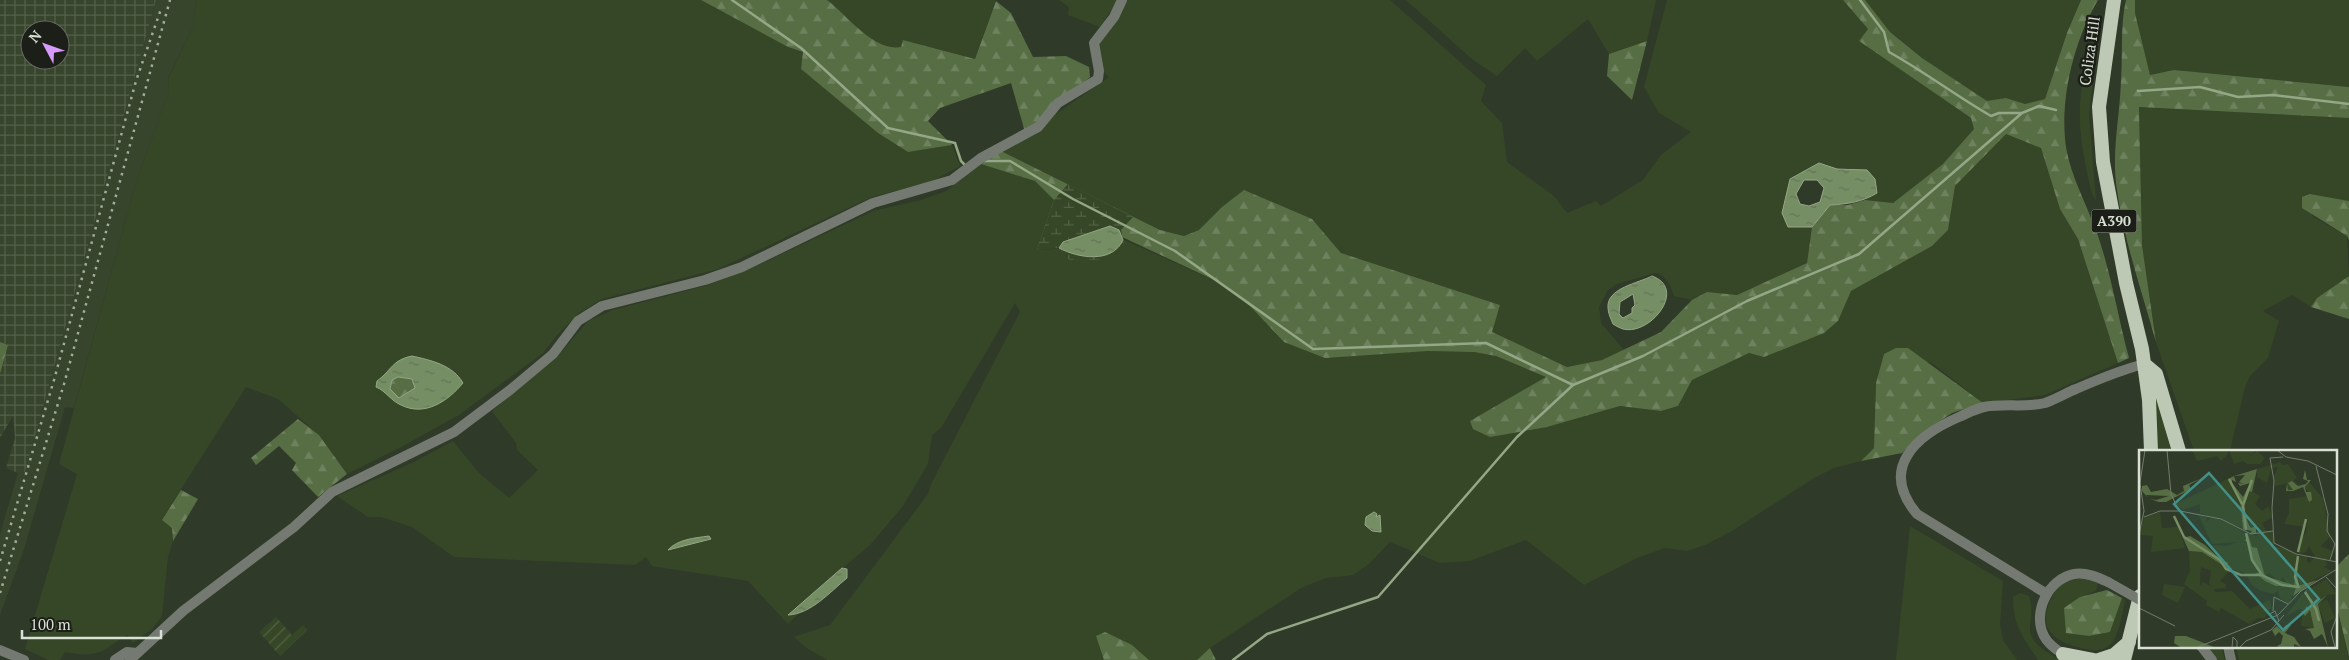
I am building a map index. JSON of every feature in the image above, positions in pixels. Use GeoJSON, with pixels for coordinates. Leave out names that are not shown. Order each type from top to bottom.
{"type":"FeatureCollection","features":[{"type":"Feature","properties":{"kind":"highway","name":"Coliza Hill"},"geometry":{"type":"LineString","coordinates":[[2114,0],[2099,106],[2103,162],[2126,283],[2144,364]]}},
{"type":"Feature","properties":{"kind":"highway","name":"A390"},"geometry":{"type":"LineString","coordinates":[[2144,364],[2149,400],[2151,450]]}},
{"type":"Feature","properties":{"kind":"highway"},"geometry":{"type":"LineString","coordinates":[[2144,364],[2156,374],[2179,450]]}},
{"type":"Feature","properties":{"kind":"highway"},"geometry":{"type":"LineString","coordinates":[[2124,660],[2139,600]]}},
{"type":"Feature","properties":{"kind":"highway"},"geometry":{"type":"LineString","coordinates":[[2100,660],[2114,655],[2129,642]]}},
{"type":"Feature","properties":{"kind":"highway"},"geometry":{"type":"LineString","coordinates":[[2065,657],[2094,660]]}},
{"type":"Feature","properties":{"kind":"street"},"geometry":{"type":"LineString","coordinates":[[115,660],[127,652],[134,656],[183,611],[294,527],[332,492],[454,432],[510,390],[553,354],[578,321],[602,306],[705,280],[742,267],[873,203],[952,180],[968,168],[1038,127],[1058,104],[1098,79],[1099,71],[1094,43],[1114,17],[1122,0]]}},
{"type":"Feature","properties":{"kind":"street"},"geometry":{"type":"LineString","coordinates":[[2047,594],[1917,514],[1903,488],[1902,469],[1905,457],[1923,436],[1973,410],[1994,406],[2022,406],[2045,402],[2119,370],[2144,364]]}},
{"type":"Feature","properties":{"kind":"street"},"geometry":{"type":"LineString","coordinates":[[2065,657],[2047,641],[2040,627],[2040,610],[2047,594],[2057,583],[2074,574],[2087,574],[2108,582],[2139,599]]}},
{"type":"Feature","properties":{"kind":"street"},"geometry":{"type":"LineString","coordinates":[[2203,648],[2212,660]]}},
{"type":"Feature","properties":{"kind":"street"},"geometry":{"type":"LineString","coordinates":[[0,650],[24,660]]}},
{"type":"Feature","properties":{"kind":"shaded area"},"geometry":{"type":"Polygon","coordinates":[[[0,0],[156,0],[25,472],[18,473],[6,468],[15,438],[13,416],[0,438],[0,374],[8,345],[0,342],[0,0]]]}},
{"type":"Feature","properties":{"kind":"shaded area"},"geometry":{"type":"Polygon","coordinates":[[[156,0],[196,0],[193,27],[168,78],[169,92],[136,182],[74,408],[65,407],[24,549],[0,615],[0,534],[18,473],[25,472],[156,0]]]}},
{"type":"Feature","properties":{"kind":"green space"},"geometry":{"type":"Polygon","coordinates":[[[196,0],[701,0],[788,47],[804,53],[801,69],[878,133],[908,152],[952,145],[960,166],[931,182],[872,197],[718,269],[602,299],[579,313],[557,335],[543,353],[459,415],[347,474],[319,435],[278,399],[246,387],[162,519],[172,528],[173,541],[168,557],[162,616],[152,629],[133,643],[127,635],[104,650],[92,654],[65,652],[60,660],[49,660],[25,649],[77,474],[59,464],[136,182],[169,92],[168,79],[193,27],[196,0]]]}},
{"type":"Feature","properties":{"kind":"green space"},"geometry":{"type":"Polygon","coordinates":[[[701,0],[827,0],[861,31],[881,44],[901,47],[903,40],[975,59],[996,1],[1011,13],[1033,57],[1066,56],[1089,67],[1090,77],[1025,132],[1011,83],[940,108],[928,121],[952,145],[908,152],[878,133],[801,69],[803,52],[788,47],[701,0]]]}},
{"type":"Feature","properties":{"kind":"green space"},"geometry":{"type":"Polygon","coordinates":[[[827,0],[996,0],[975,59],[904,40],[901,47],[881,44],[861,31],[827,0]]]}},
{"type":"Feature","properties":{"kind":"green space"},"geometry":{"type":"Polygon","coordinates":[[[1059,0],[1118,0],[1100,27],[1068,15],[1069,7],[1059,0]]]}},
{"type":"Feature","properties":{"kind":"green space"},"geometry":{"type":"Polygon","coordinates":[[[1127,0],[1390,0],[1486,85],[1481,101],[1502,123],[1507,162],[1554,196],[1567,213],[1596,201],[1601,206],[1643,180],[1661,155],[1691,132],[1659,113],[1644,87],[1667,0],[1843,0],[1868,29],[1859,41],[1971,118],[1974,129],[1943,164],[1893,203],[1865,200],[1877,192],[1849,168],[1837,169],[1819,163],[1791,179],[1782,213],[1788,227],[1812,227],[1807,263],[1737,295],[1707,292],[1692,300],[1674,296],[1665,278],[1655,273],[1617,284],[1608,290],[1599,307],[1601,323],[1624,350],[1602,360],[1567,367],[1491,332],[1500,305],[1341,253],[1312,219],[1222,207],[1199,230],[1184,236],[1160,230],[1001,151],[1035,135],[1056,114],[1109,77],[1104,72],[1098,46],[1127,0]]]}},
{"type":"Feature","properties":{"kind":"green space"},"geometry":{"type":"Polygon","coordinates":[[[1406,0],[1656,0],[1647,41],[1609,54],[1588,19],[1537,61],[1525,48],[1497,76],[1473,60],[1406,0]]]}},
{"type":"Feature","properties":{"kind":"green space"},"geometry":{"type":"Polygon","coordinates":[[[1843,0],[1865,0],[1890,32],[1922,58],[1987,101],[2006,98],[2025,104],[2045,99],[2067,33],[2081,0],[2098,0],[2076,49],[2071,67],[2065,103],[2065,139],[2074,175],[2102,248],[2129,358],[2118,363],[2078,239],[2060,209],[2041,148],[2006,134],[1955,186],[1948,230],[1932,246],[1851,291],[1838,321],[1824,333],[1764,357],[1749,353],[1692,380],[1678,406],[1661,411],[1620,406],[1547,427],[1490,437],[1473,429],[1470,421],[1546,377],[1496,356],[1474,352],[1427,351],[1325,358],[1284,342],[1251,307],[1225,285],[1122,237],[1121,230],[1037,250],[1054,200],[1035,181],[981,164],[1001,151],[1160,230],[1184,236],[1199,230],[1222,207],[1244,190],[1312,219],[1341,253],[1500,305],[1492,332],[1567,367],[1602,360],[1661,332],[1692,300],[1707,292],[1737,295],[1807,263],[1812,227],[1830,205],[1848,205],[1865,200],[1893,203],[1943,164],[1974,129],[1971,118],[1859,41],[1868,29],[1843,0]]]}},
{"type":"Feature","properties":{"kind":"green space"},"geometry":{"type":"Polygon","coordinates":[[[1865,0],[2081,0],[2067,33],[2045,99],[2025,104],[2006,98],[1987,102],[1922,58],[1890,32],[1865,0]]]}},
{"type":"Feature","properties":{"kind":"green space"},"geometry":{"type":"Polygon","coordinates":[[[2126,0],[2135,0],[2135,13],[2150,75],[2174,70],[2349,87],[2349,118],[2139,107],[2142,245],[2156,342],[2129,247],[2115,176],[2115,149],[2122,70],[2122,30],[2126,0]]]}},
{"type":"Feature","properties":{"kind":"green space"},"geometry":{"type":"Polygon","coordinates":[[[2135,0],[2349,0],[2349,87],[2174,70],[2150,75],[2135,13],[2135,0]]]}},
{"type":"Feature","properties":{"kind":"green space"},"geometry":{"type":"Polygon","coordinates":[[[2099,20],[2089,115],[2096,201],[2092,194],[2081,140],[2080,108],[2084,74],[2094,32],[2099,20]]]}},
{"type":"Feature","properties":{"kind":"green space"},"geometry":{"type":"Polygon","coordinates":[[[1647,41],[1632,100],[1607,76],[1609,54],[1647,41]]]}},
{"type":"Feature","properties":{"kind":"green space"},"geometry":{"type":"Polygon","coordinates":[[[2139,107],[2349,118],[2349,201],[2310,194],[2312,216],[2347,236],[2349,276],[2317,298],[2311,307],[2292,295],[2263,311],[2279,321],[2268,358],[2250,376],[2245,387],[2230,450],[2194,450],[2156,342],[2142,245],[2139,107]]]}},
{"type":"Feature","properties":{"kind":"green space"},"geometry":{"type":"Polygon","coordinates":[[[2006,134],[2041,148],[2060,209],[2078,239],[2118,363],[2045,395],[1983,403],[1932,363],[1884,354],[1876,383],[1874,448],[1861,461],[1834,468],[1814,478],[1732,531],[1705,545],[1687,551],[1665,548],[1637,558],[1584,585],[1526,540],[1470,561],[1440,563],[1390,542],[1369,564],[1353,575],[1326,578],[1301,588],[1210,648],[1197,660],[1149,660],[1132,645],[1096,636],[1104,660],[828,660],[808,649],[794,637],[830,625],[928,494],[931,484],[1020,312],[1015,303],[941,428],[932,435],[928,464],[903,506],[870,545],[788,614],[798,614],[788,624],[748,581],[652,566],[646,557],[635,565],[454,557],[412,527],[381,517],[368,517],[337,496],[414,462],[453,441],[479,473],[509,498],[538,470],[517,450],[516,443],[492,411],[559,355],[588,321],[613,310],[705,286],[752,268],[873,211],[921,200],[946,191],[981,164],[1035,181],[1054,200],[1038,250],[1130,244],[1122,239],[1225,285],[1251,307],[1427,351],[1474,352],[1496,356],[1547,377],[1470,421],[1547,427],[1620,406],[1661,411],[1678,406],[1692,380],[1749,353],[1765,357],[1838,321],[1851,291],[1932,246],[1948,230],[1955,186],[2006,134]]]}},
{"type":"Feature","properties":{"kind":"green space"},"geometry":{"type":"Polygon","coordinates":[[[1068,184],[1133,217],[1121,230],[1122,239],[1131,244],[1116,254],[1102,260],[1070,260],[1063,255],[1059,248],[1037,250],[1054,200],[1068,184]]]}},
{"type":"Feature","properties":{"kind":"green space"},"geometry":{"type":"Polygon","coordinates":[[[2310,194],[2349,201],[2349,240],[2347,236],[2302,208],[2302,197],[2310,194]]]}},
{"type":"Feature","properties":{"kind":"green space"},"geometry":{"type":"Polygon","coordinates":[[[2349,276],[2349,319],[2311,307],[2317,298],[2349,276]]]}},
{"type":"Feature","properties":{"kind":"green space"},"geometry":{"type":"Polygon","coordinates":[[[0,342],[8,345],[0,374],[0,342]]]}},
{"type":"Feature","properties":{"kind":"green space"},"geometry":{"type":"Polygon","coordinates":[[[1896,348],[1908,348],[1983,403],[1952,413],[1924,431],[1902,453],[1861,461],[1874,448],[1876,383],[1884,354],[1896,348]]]}},
{"type":"Feature","properties":{"kind":"green space"},"geometry":{"type":"Polygon","coordinates":[[[398,377],[412,379],[415,388],[399,398],[390,389],[392,380],[398,377]]]}},
{"type":"Feature","properties":{"kind":"green space"},"geometry":{"type":"Polygon","coordinates":[[[2154,384],[2156,385],[2171,450],[2158,450],[2154,384]]]}},
{"type":"Feature","properties":{"kind":"green space"},"geometry":{"type":"Polygon","coordinates":[[[298,419],[319,435],[347,474],[318,497],[292,470],[296,463],[279,446],[256,465],[251,458],[298,419]]]}},
{"type":"Feature","properties":{"kind":"green space"},"geometry":{"type":"Polygon","coordinates":[[[181,490],[198,499],[173,541],[172,528],[162,520],[181,490]]]}},
{"type":"Feature","properties":{"kind":"green space"},"geometry":{"type":"Polygon","coordinates":[[[1910,526],[2003,581],[2000,624],[2003,640],[2017,660],[1896,660],[1910,526]]]}},
{"type":"Feature","properties":{"kind":"green space"},"geometry":{"type":"Polygon","coordinates":[[[2349,554],[2349,657],[2336,603],[2336,567],[2349,554]]]}},
{"type":"Feature","properties":{"kind":"green space"},"geometry":{"type":"Polygon","coordinates":[[[2084,578],[2098,583],[2096,591],[2080,597],[2066,633],[2089,636],[2110,632],[2122,598],[2125,600],[2114,640],[2102,649],[2089,650],[2068,644],[2054,636],[2046,623],[2049,604],[2057,589],[2065,582],[2084,578]]]}},
{"type":"Feature","properties":{"kind":"green space"},"geometry":{"type":"Polygon","coordinates":[[[2107,590],[2122,598],[2110,632],[2089,636],[2066,633],[2064,608],[2080,597],[2107,590]]]}},
{"type":"Feature","properties":{"kind":"green space"},"geometry":{"type":"Polygon","coordinates":[[[2020,593],[2029,596],[2031,612],[2030,633],[2032,638],[2045,651],[2060,660],[2038,660],[2023,637],[2017,624],[2013,607],[2013,597],[2020,593]]]}},
{"type":"Feature","properties":{"kind":"green space"},"geometry":{"type":"Polygon","coordinates":[[[2336,603],[2349,660],[2239,660],[2236,648],[2336,648],[2336,603]]]}},
{"type":"Feature","properties":{"kind":"green space"},"geometry":{"type":"Polygon","coordinates":[[[276,617],[292,635],[303,625],[307,630],[280,656],[259,632],[276,617]]]}},
{"type":"Feature","properties":{"kind":"green space"},"geometry":{"type":"Polygon","coordinates":[[[1105,632],[1132,645],[1149,660],[1104,660],[1096,636],[1105,632]]]}},
{"type":"Feature","properties":{"kind":"green space"},"geometry":{"type":"Polygon","coordinates":[[[1210,648],[1216,660],[1197,660],[1210,648]]]}},
{"type":"Feature","properties":{"kind":"green space"},"geometry":{"type":"Polygon","coordinates":[[[2208,648],[2222,648],[2225,660],[2216,660],[2208,648]]]}},
{"type":"Feature","properties":{"kind":"water"},"geometry":{"type":"Polygon","coordinates":[[[1819,163],[1837,169],[1867,170],[1875,179],[1877,193],[1855,202],[1830,205],[1812,227],[1788,227],[1782,213],[1790,179],[1819,163]],[[1804,180],[1796,194],[1800,204],[1809,206],[1820,202],[1824,188],[1817,180],[1804,180]]]}},
{"type":"Feature","properties":{"kind":"water"},"geometry":{"type":"Polygon","coordinates":[[[1110,226],[1119,230],[1123,240],[1118,248],[1111,253],[1094,257],[1067,252],[1059,248],[1063,242],[1110,226]]]}},
{"type":"Feature","properties":{"kind":"water"},"geometry":{"type":"Polygon","coordinates":[[[1652,276],[1662,282],[1666,291],[1666,300],[1654,319],[1644,326],[1633,329],[1623,329],[1613,324],[1608,308],[1612,296],[1624,287],[1652,276]],[[1633,294],[1620,302],[1619,314],[1623,318],[1632,313],[1632,308],[1635,305],[1633,294]]]}},
{"type":"Feature","properties":{"kind":"water"},"geometry":{"type":"Polygon","coordinates":[[[412,356],[440,364],[453,372],[463,383],[443,401],[427,408],[410,408],[401,405],[376,387],[377,381],[396,363],[412,356]],[[398,377],[392,380],[390,389],[399,398],[415,388],[412,379],[398,377]]]}},
{"type":"Feature","properties":{"kind":"water"},"geometry":{"type":"Polygon","coordinates":[[[1374,512],[1377,514],[1376,517],[1380,515],[1381,532],[1372,531],[1365,525],[1366,517],[1374,512]]]}},
{"type":"Feature","properties":{"kind":"water"},"geometry":{"type":"Polygon","coordinates":[[[709,536],[711,539],[668,550],[682,541],[709,536]]]}},
{"type":"Feature","properties":{"kind":"water"},"geometry":{"type":"Polygon","coordinates":[[[842,568],[847,569],[847,578],[827,596],[805,611],[788,615],[842,568]]]}},
{"type":"Feature","properties":{"kind":"waterway"},"geometry":{"type":"LineString","coordinates":[[732,0],[801,48],[888,128],[955,143],[961,161],[966,166]]}},
{"type":"Feature","properties":{"kind":"waterway"},"geometry":{"type":"LineString","coordinates":[[1860,0],[1884,32],[1889,52],[1991,116],[1999,113],[2022,113],[2039,106],[2056,110]]}},
{"type":"Feature","properties":{"kind":"waterway"},"geometry":{"type":"LineString","coordinates":[[2138,91],[2200,87],[2238,97],[2273,95],[2349,104]]}},
{"type":"Feature","properties":{"kind":"waterway"},"geometry":{"type":"LineString","coordinates":[[984,161],[1010,161],[1073,199],[1175,251],[1313,349],[1486,343],[1573,385],[1643,356],[1747,301],[1859,254],[2022,113]]}},
{"type":"Feature","properties":{"kind":"waterway"},"geometry":{"type":"LineString","coordinates":[[1233,660],[1267,634],[1378,597],[1517,437],[1573,385]]}},
{"type":"Feature","properties":{"kind":"railway"},"geometry":{"type":"LineString","coordinates":[[0,593],[64,384],[170,0]]}},
{"type":"Feature","properties":{"kind":"railway"},"geometry":{"type":"LineString","coordinates":[[0,561],[54,380],[136,81],[161,9]]}}]}
